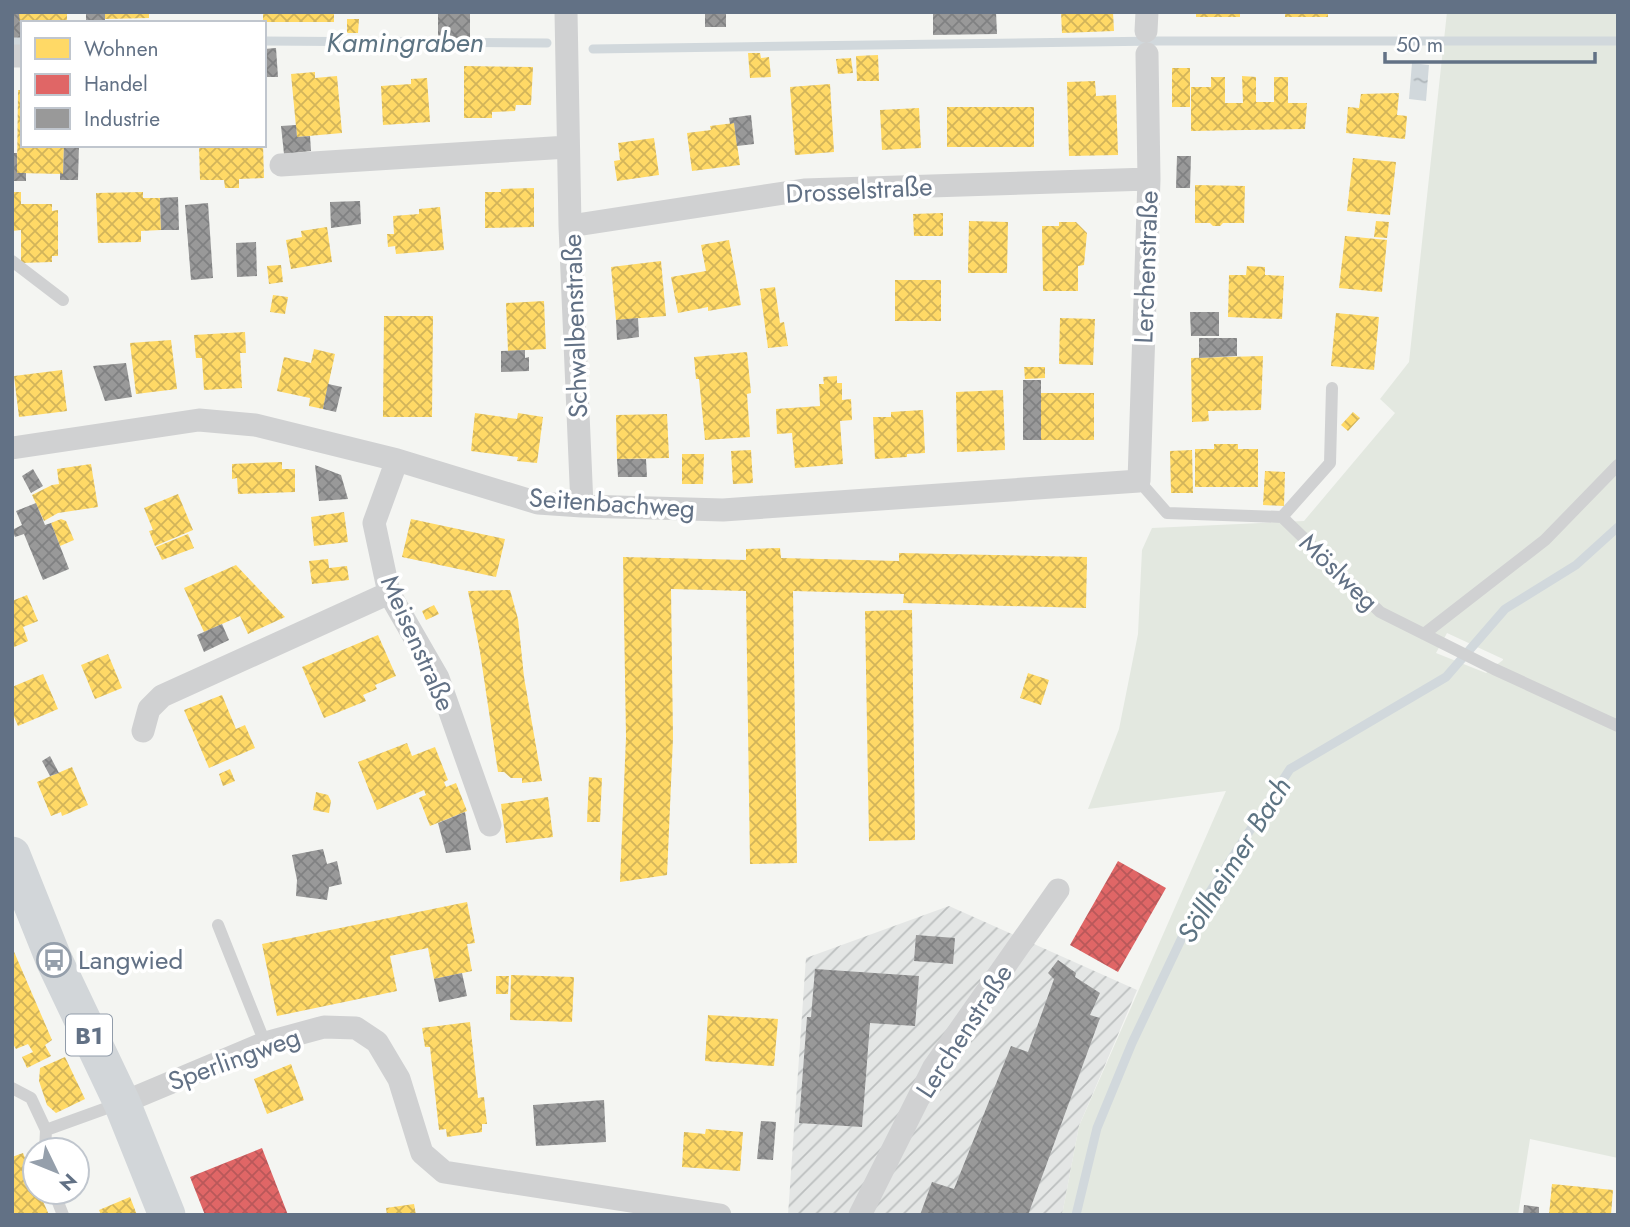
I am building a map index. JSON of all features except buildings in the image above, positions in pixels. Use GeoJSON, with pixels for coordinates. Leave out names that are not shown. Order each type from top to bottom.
{"type":"FeatureCollection","features":[{"type":"Feature","properties":{"kind":"main road","name":"B1"},"geometry":{"type":"LineString","coordinates":[[12,855],[54,960],[121,1102],[167,1215]]}},
{"type":"Feature","properties":{"kind":"street","name":"Schwalbenstraße"},"geometry":{"type":"LineString","coordinates":[[566,12],[570,226],[582,506]]}},
{"type":"Feature","properties":{"kind":"street","name":"Lerchenstraße"},"geometry":{"type":"LineString","coordinates":[[1139,481],[1149,179],[1147,33]]}},
{"type":"Feature","properties":{"kind":"street"},"geometry":{"type":"LineString","coordinates":[[281,164],[568,147]]}},
{"type":"Feature","properties":{"kind":"street","name":"Drosselstraße"},"geometry":{"type":"LineString","coordinates":[[570,226],[804,190],[1149,179]]}},
{"type":"Feature","properties":{"kind":"street","name":"Seitenbachweg"},"geometry":{"type":"LineString","coordinates":[[12,448],[199,420],[255,425],[397,460],[538,503],[582,506],[723,510],[1139,481]]}},
{"type":"Feature","properties":{"kind":"street","name":"Meisenstraße"},"geometry":{"type":"LineString","coordinates":[[397,460],[373,523],[389,593],[438,678],[490,825]]}},
{"type":"Feature","properties":{"kind":"street"},"geometry":{"type":"LineString","coordinates":[[144,731],[149,709],[162,696],[389,593]]}},
{"type":"Feature","properties":{"kind":"street","name":"Lerchenstraße"},"geometry":{"type":"LineString","coordinates":[[860,1215],[934,1068],[1058,890]]}},
{"type":"Feature","properties":{"kind":"street","name":"Sperlingweg"},"geometry":{"type":"LineString","coordinates":[[121,1102],[265,1043],[324,1027],[356,1028],[377,1042],[399,1079],[422,1153],[444,1172],[720,1215]]}},
{"type":"Feature","properties":{"kind":"lane"},"geometry":{"type":"LineString","coordinates":[[12,261],[63,300]]}},
{"type":"Feature","properties":{"kind":"lane"},"geometry":{"type":"LineString","coordinates":[[1282,517],[1330,463],[1332,388]]}},
{"type":"Feature","properties":{"kind":"lane"},"geometry":{"type":"LineString","coordinates":[[1424,634],[1545,540],[1618,465]]}},
{"type":"Feature","properties":{"kind":"lane","name":"Möslweg"},"geometry":{"type":"LineString","coordinates":[[1139,481],[1167,513],[1282,517],[1380,612],[1494,669],[1618,726]]}},
{"type":"Feature","properties":{"kind":"lane"},"geometry":{"type":"LineString","coordinates":[[218,925],[265,1043]]}},
{"type":"Feature","properties":{"kind":"lane"},"geometry":{"type":"LineString","coordinates":[[12,1088],[31,1098],[46,1130],[46,1136]]}},
{"type":"Feature","properties":{"kind":"lane"},"geometry":{"type":"LineString","coordinates":[[46,1130],[121,1102]]}},
{"type":"Feature","properties":{"kind":"shaded area"},"geometry":{"type":"Polygon","coordinates":[[[1447,12],[1618,12],[1618,1158],[1530,1139],[1518,1215],[1062,1215],[1079,1126],[1226,791],[1088,809],[1119,729],[1138,634],[1142,550],[1152,528],[1304,521],[1395,413],[1380,399],[1409,362],[1447,12]],[[1447,633],[1436,653],[1486,673],[1503,659],[1447,633]]]}},
{"type":"Feature","properties":{"kind":"shaded area"},"geometry":{"type":"Polygon","coordinates":[[[949,906],[1137,990],[1079,1126],[1062,1215],[788,1215],[806,958],[949,906]]]}},
{"type":"Feature","properties":{"kind":"water"},"geometry":{"type":"Polygon","coordinates":[[[1412,63],[1429,65],[1426,101],[1409,99],[1412,63]]]}},
{"type":"Feature","properties":{"kind":"waterway","name":"Kamingraben"},"geometry":{"type":"LineString","coordinates":[[266,41],[547,43]]}},
{"type":"Feature","properties":{"kind":"waterway"},"geometry":{"type":"LineString","coordinates":[[593,49],[1159,41],[1618,41]]}},
{"type":"Feature","properties":{"kind":"waterway","name":"Kamingraben"},"geometry":{"type":"LineString","coordinates":[[12,42],[21,42]]}},
{"type":"Feature","properties":{"kind":"waterway","name":"Söllheimer Bach"},"geometry":{"type":"LineString","coordinates":[[1076,1215],[1097,1128],[1132,1043],[1187,927],[1290,769],[1446,677],[1505,609],[1576,565],[1618,527]]}},
{"type":"Feature","properties":{"kind":"place","name":"Langwied"},"geometry":{"type":"Point","coordinates":[54,960]}}]}
